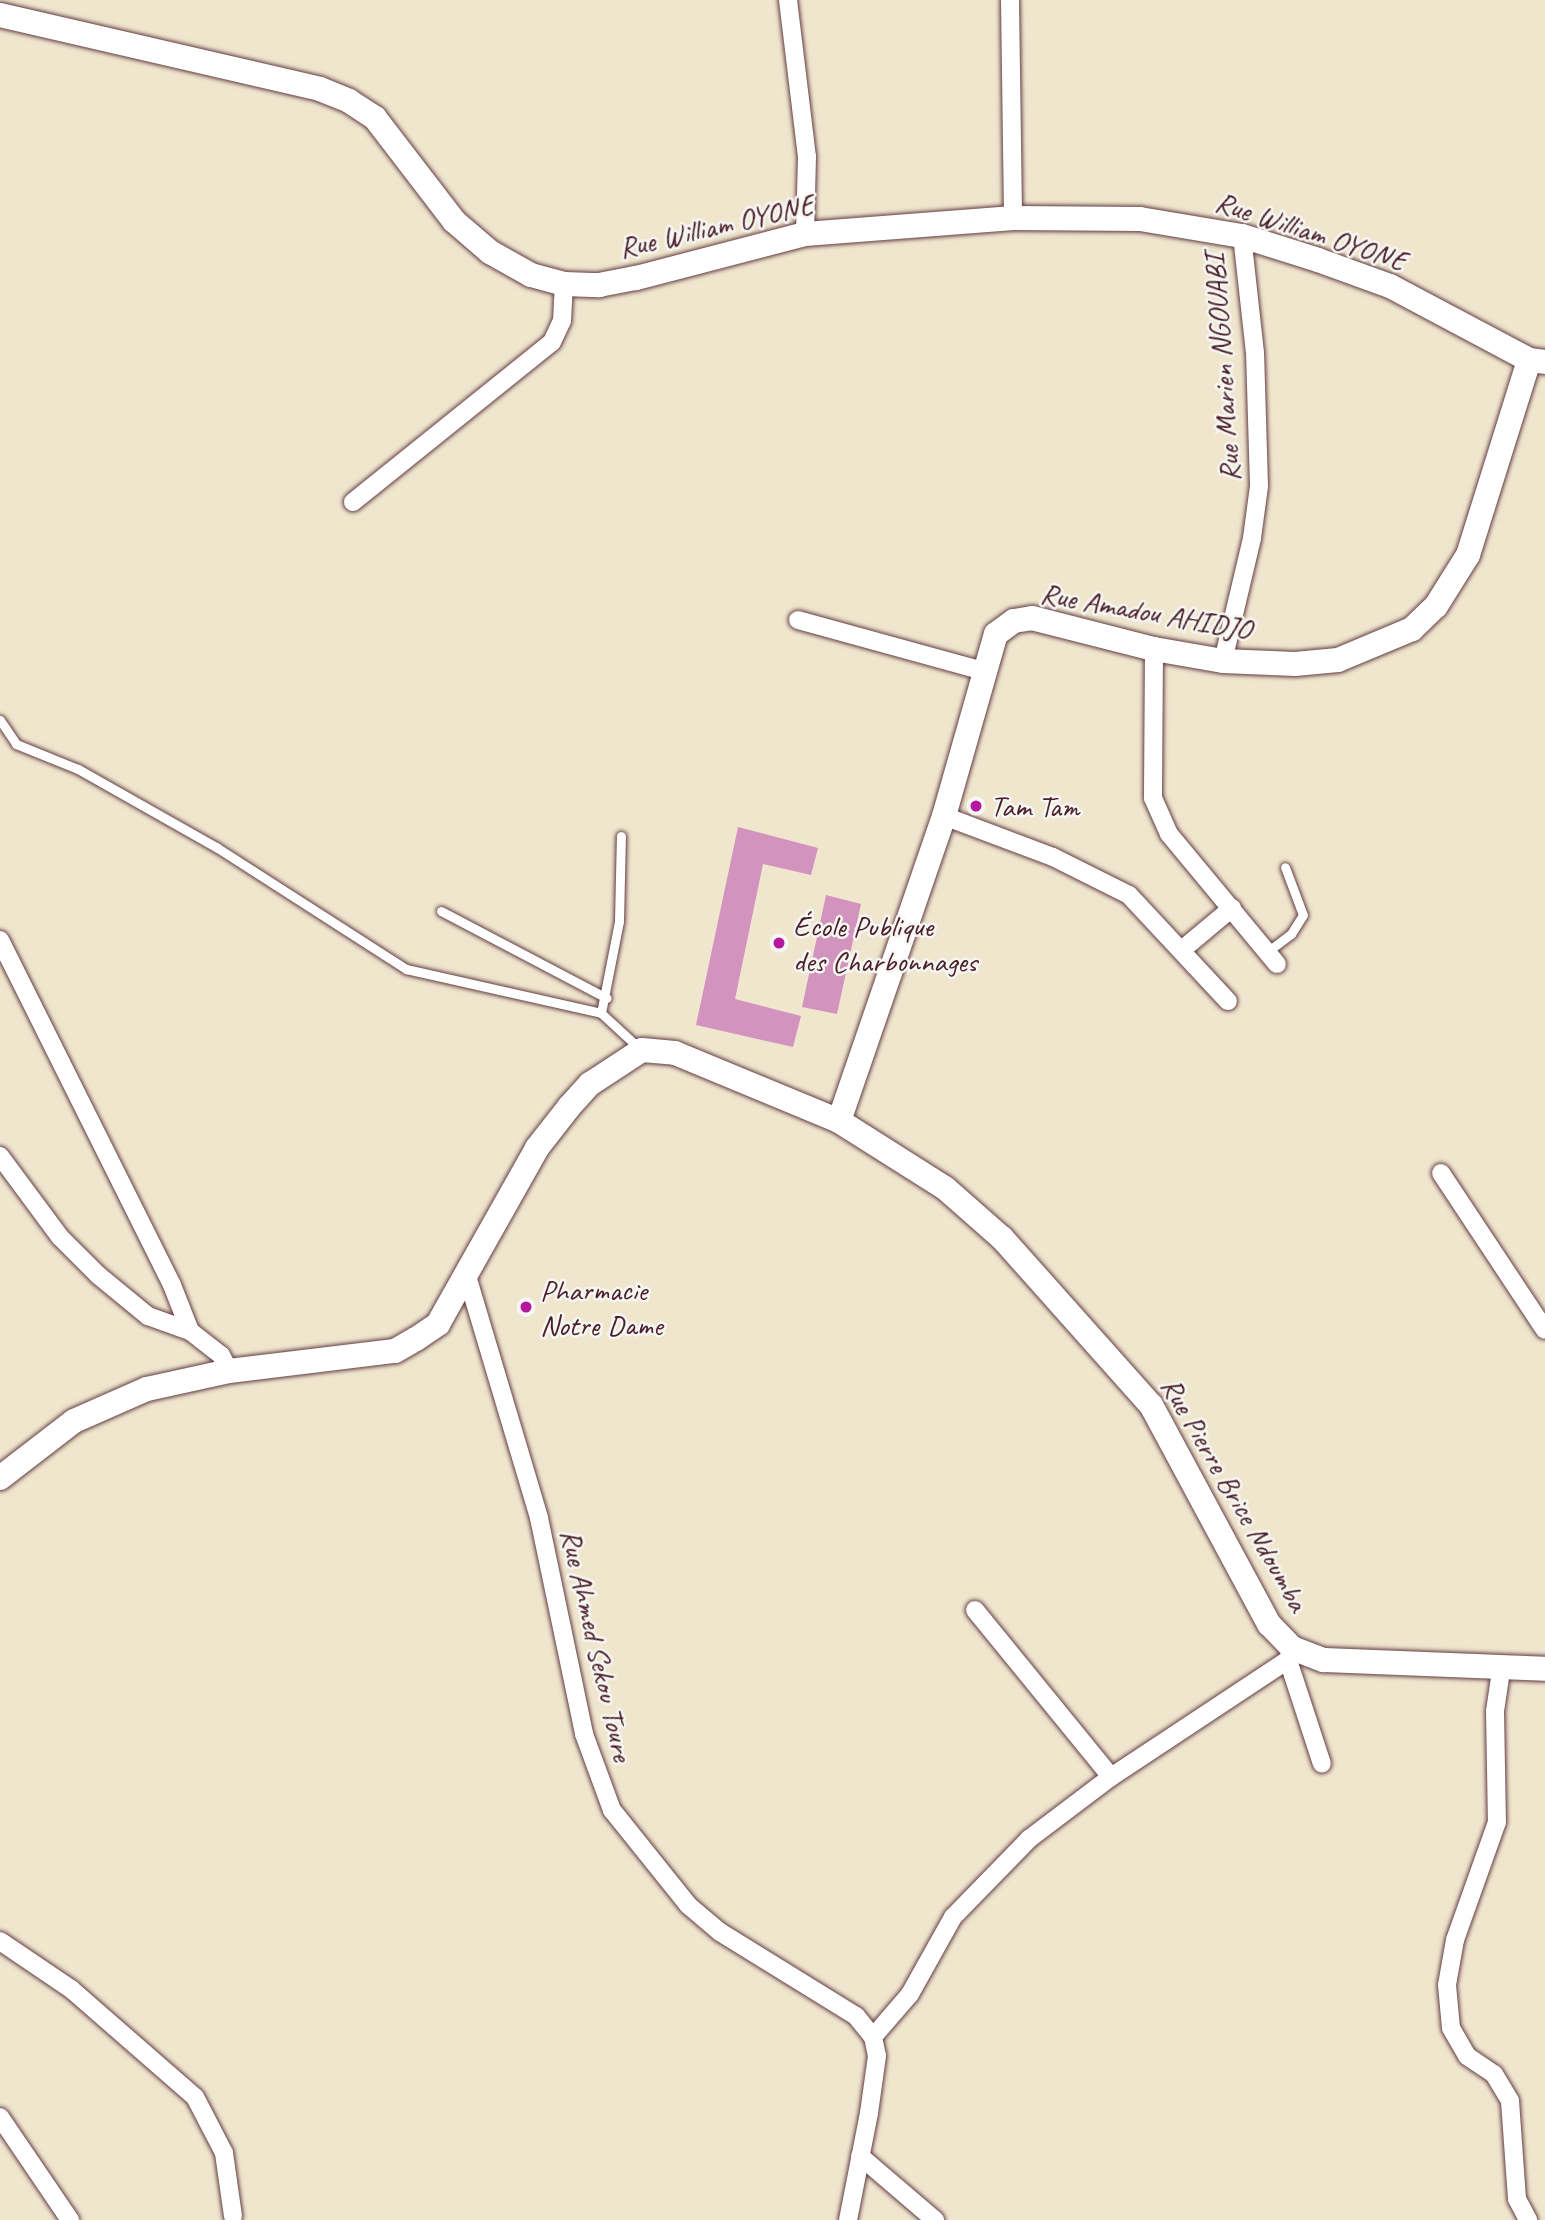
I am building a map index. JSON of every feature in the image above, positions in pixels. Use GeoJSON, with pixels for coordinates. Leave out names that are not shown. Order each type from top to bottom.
{"type":"FeatureCollection","features":[{"type":"Feature","properties":{"kind":"street"},"geometry":{"type":"LineString","coordinates":[[788,0],[807,157],[805,234]]}},
{"type":"Feature","properties":{"kind":"street"},"geometry":{"type":"LineString","coordinates":[[1010,0],[1013,218]]}},
{"type":"Feature","properties":{"kind":"street","name":"Rue William OYONE"},"geometry":{"type":"LineString","coordinates":[[0,15],[320,89],[349,101],[375,118],[454,221],[481,244],[531,275],[564,284],[599,285],[805,234],[1013,218],[1140,219],[1241,236],[1390,286],[1537,361]]}},
{"type":"Feature","properties":{"kind":"street","name":"Rue Marien NGOUABI"},"geometry":{"type":"LineString","coordinates":[[1223,661],[1252,538],[1259,486],[1255,353],[1241,236]]}},
{"type":"Feature","properties":{"kind":"street"},"geometry":{"type":"LineString","coordinates":[[353,502],[552,342],[562,321],[564,284]]}},
{"type":"Feature","properties":{"kind":"street","name":"Rue Amadou AHIDJO"},"geometry":{"type":"LineString","coordinates":[[839,1121],[944,816],[988,672],[996,634],[1014,621],[1032,618],[1154,649],[1223,661],[1295,664],[1338,660],[1412,629],[1436,606],[1472,545],[1537,361]]}},
{"type":"Feature","properties":{"kind":"street"},"geometry":{"type":"LineString","coordinates":[[798,620],[988,672]]}},
{"type":"Feature","properties":{"kind":"street"},"geometry":{"type":"LineString","coordinates":[[1154,649],[1153,797],[1169,834],[1272,958]]}},
{"type":"Feature","properties":{"kind":"street"},"geometry":{"type":"LineString","coordinates":[[944,816],[1094,875],[1129,895],[1183,949],[1228,1001]]}},
{"type":"Feature","properties":{"kind":"street"},"geometry":{"type":"LineString","coordinates":[[1183,949],[1231,908]]}},
{"type":"Feature","properties":{"kind":"street"},"geometry":{"type":"LineString","coordinates":[[0,940],[172,1285],[190,1331]]}},
{"type":"Feature","properties":{"kind":"street"},"geometry":{"type":"LineString","coordinates":[[0,1478],[74,1421],[123,1397],[229,1371],[395,1351],[438,1324],[537,1147],[590,1084],[642,1050]]}},
{"type":"Feature","properties":{"kind":"street","name":"Rue Pierre Brice Ndoumba"},"geometry":{"type":"LineString","coordinates":[[642,1050],[675,1053],[839,1121],[945,1188],[1002,1238],[1127,1373],[1177,1446],[1269,1624],[1290,1654],[1324,1660],[1501,1671],[1545,1669]]}},
{"type":"Feature","properties":{"kind":"street"},"geometry":{"type":"LineString","coordinates":[[0,1156],[60,1237],[98,1275],[148,1316],[190,1331],[221,1355],[229,1371]]}},
{"type":"Feature","properties":{"kind":"street"},"geometry":{"type":"LineString","coordinates":[[1441,1173],[1545,1329]]}},
{"type":"Feature","properties":{"kind":"street","name":"Rue Ahmed Sekou Toure"},"geometry":{"type":"LineString","coordinates":[[467,1276],[539,1518],[584,1734],[612,1810],[688,1905],[720,1932],[856,2016],[873,2037]]}},
{"type":"Feature","properties":{"kind":"street"},"geometry":{"type":"LineString","coordinates":[[975,1610],[1111,1777]]}},
{"type":"Feature","properties":{"kind":"street"},"geometry":{"type":"LineString","coordinates":[[848,2220],[877,2056],[873,2037],[911,1994],[953,1917],[975,1890],[1029,1839],[1111,1777],[1290,1654],[1322,1764]]}},
{"type":"Feature","properties":{"kind":"street"},"geometry":{"type":"LineString","coordinates":[[1501,1671],[1495,1710],[1497,1822],[1455,1940],[1447,1985],[1451,2028],[1467,2056],[1494,2074],[1510,2101],[1517,2199],[1528,2220]]}},
{"type":"Feature","properties":{"kind":"street"},"geometry":{"type":"LineString","coordinates":[[0,1941],[71,1989],[195,2097],[224,2153],[233,2216]]}},
{"type":"Feature","properties":{"kind":"street"},"geometry":{"type":"LineString","coordinates":[[0,2117],[70,2220]]}},
{"type":"Feature","properties":{"kind":"street"},"geometry":{"type":"LineString","coordinates":[[860,2156],[935,2220]]}},
{"type":"Feature","properties":{"kind":"lane"},"geometry":{"type":"LineString","coordinates":[[0,720],[16,744],[78,769],[216,847],[406,970],[601,1013],[642,1050]]}},
{"type":"Feature","properties":{"kind":"lane"},"geometry":{"type":"LineString","coordinates":[[601,1013],[607,998],[619,921],[621,836]]}},
{"type":"Feature","properties":{"kind":"lane"},"geometry":{"type":"LineString","coordinates":[[1272,958],[1303,915],[1285,867]]}},
{"type":"Feature","properties":{"kind":"lane"},"geometry":{"type":"LineString","coordinates":[[441,911],[607,998]]}},
{"type":"Feature","properties":{"kind":"building"},"geometry":{"type":"Polygon","coordinates":[[[738,827],[818,848],[811,875],[763,864],[735,999],[801,1016],[793,1047],[696,1025],[738,827]]]}},
{"type":"Feature","properties":{"kind":"building"},"geometry":{"type":"Polygon","coordinates":[[[826,895],[861,904],[837,1014],[802,1007],[826,895]]]}},
{"type":"Feature","properties":{"kind":"place","name":"Tam Tam"},"geometry":{"type":"Point","coordinates":[976,806]}},
{"type":"Feature","properties":{"kind":"place","name":"École Publique des Charbonnages"},"geometry":{"type":"Point","coordinates":[779,943]}},
{"type":"Feature","properties":{"kind":"place","name":"Pharmacie Notre Dame"},"geometry":{"type":"Point","coordinates":[526,1307]}}]}
